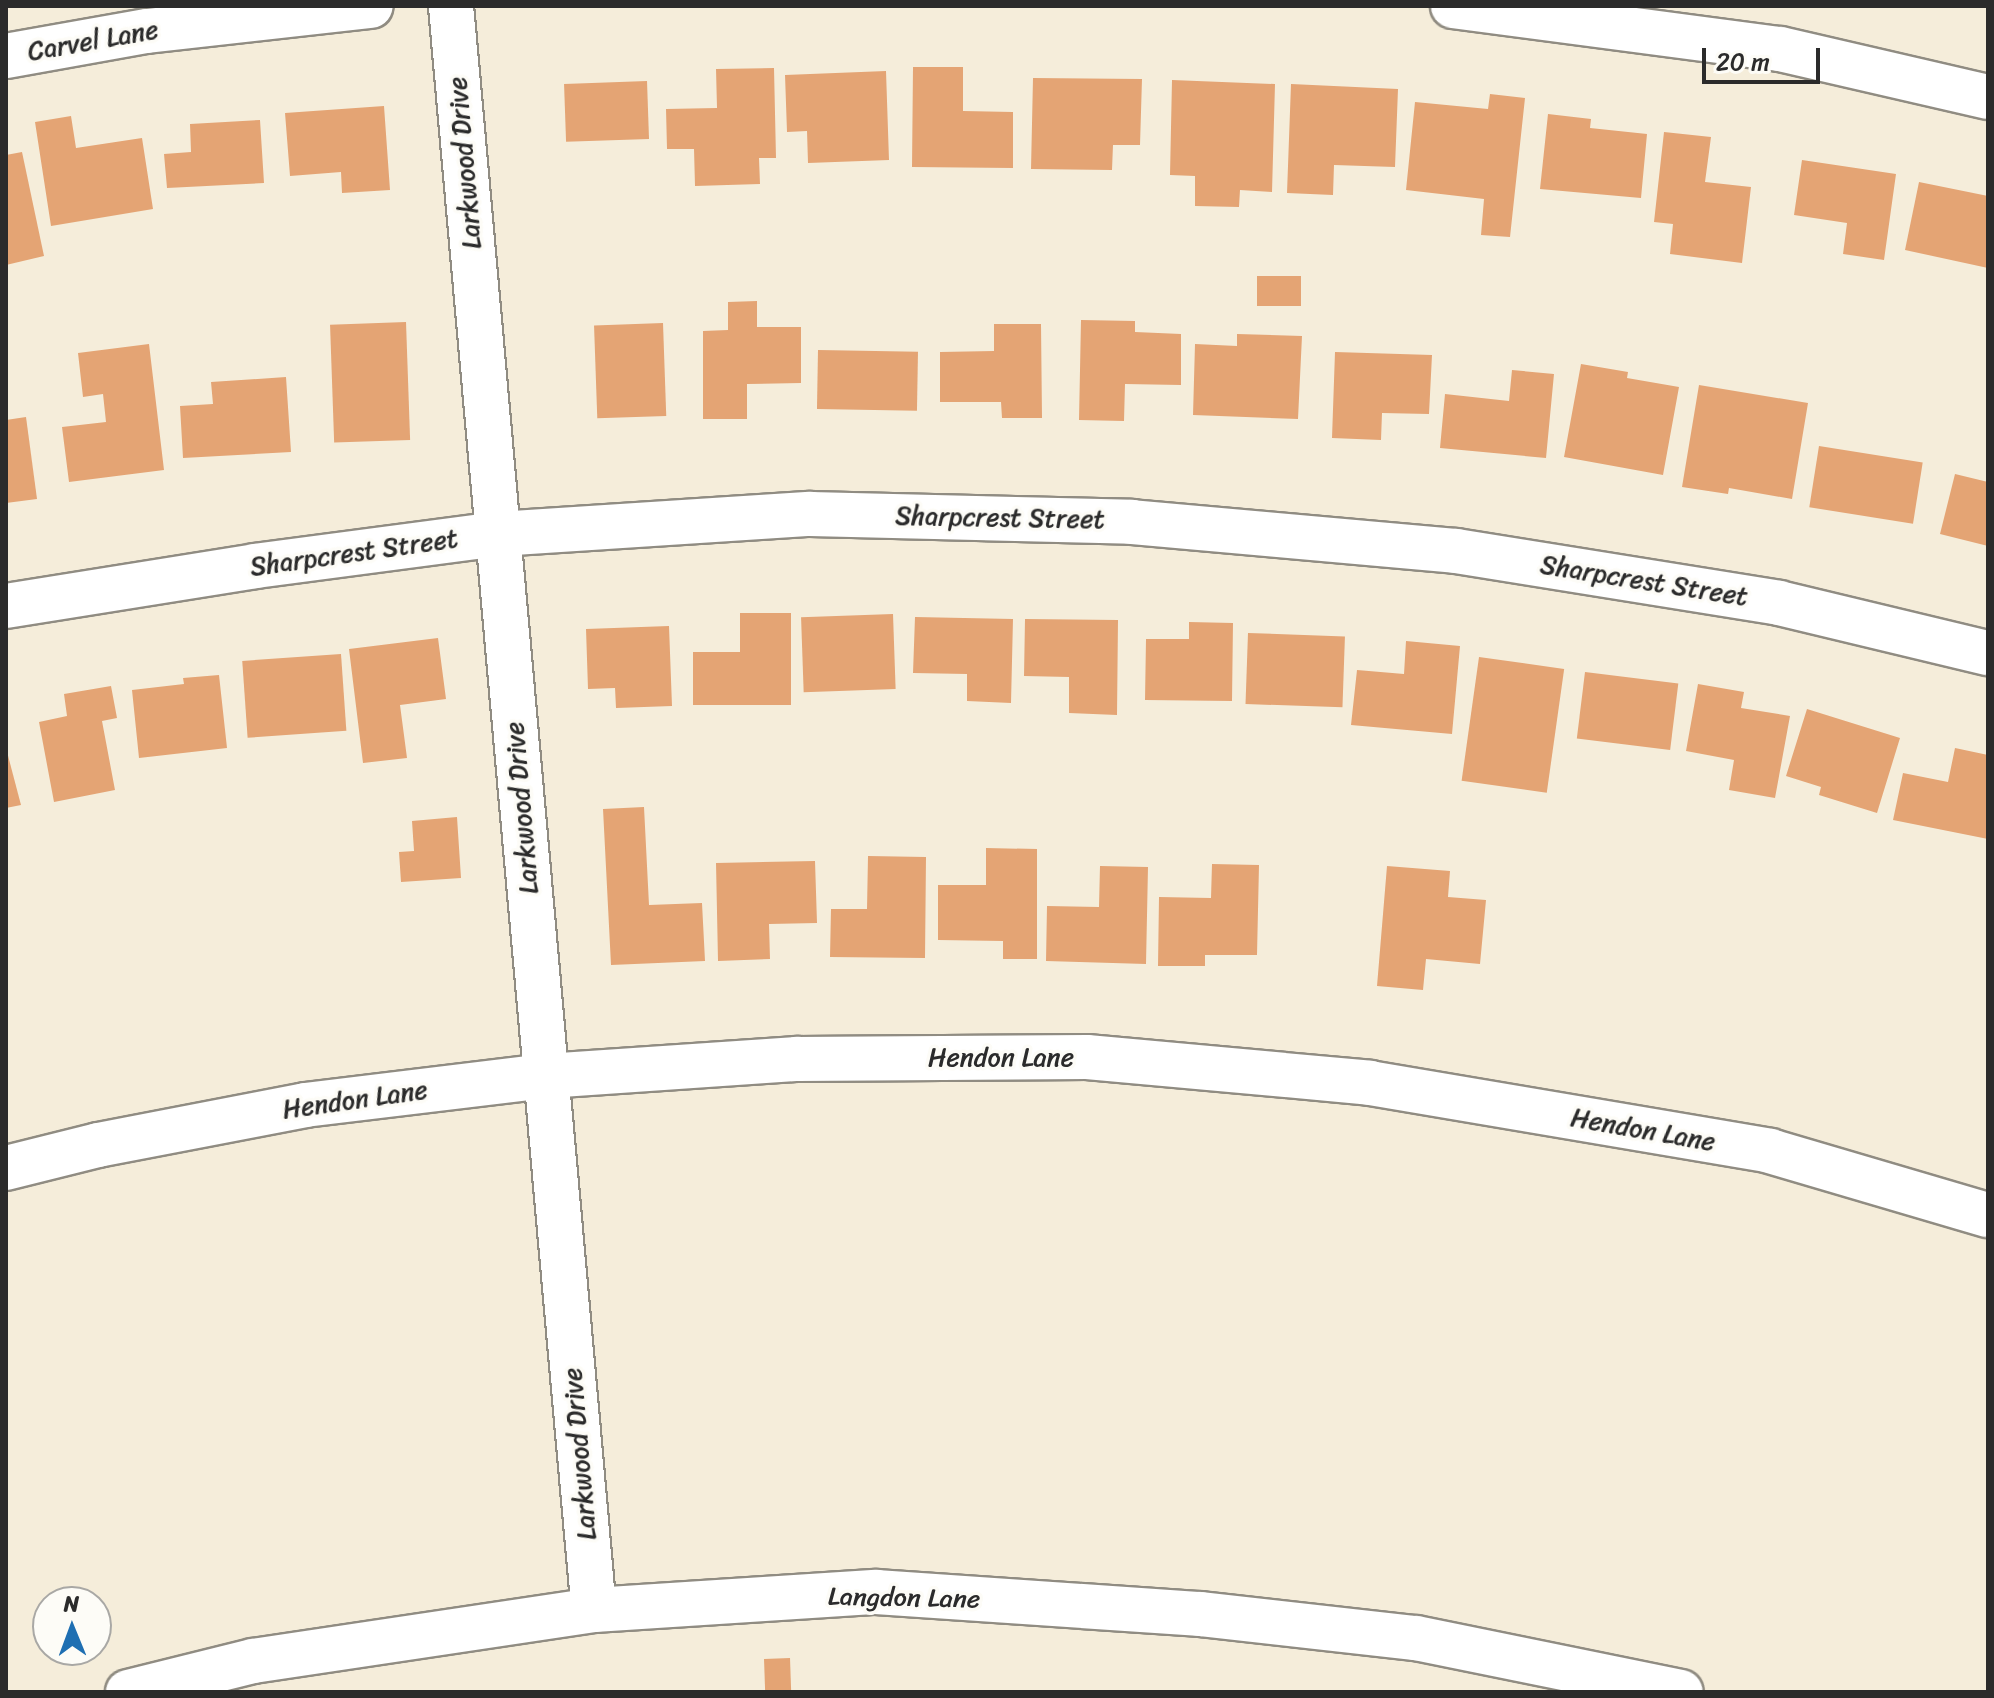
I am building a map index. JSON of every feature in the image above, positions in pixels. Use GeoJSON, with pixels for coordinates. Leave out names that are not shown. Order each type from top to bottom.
{"type":"FeatureCollection","features":[{"type":"Feature","properties":{"kind":"street","name":"Carvel Lane"},"geometry":{"type":"LineString","coordinates":[[6,56],[147,31],[371,6]]}},
{"type":"Feature","properties":{"kind":"street","name":"Larkwood Drive"},"geometry":{"type":"LineString","coordinates":[[451,6],[594,1610]]}},
{"type":"Feature","properties":{"kind":"street"},"geometry":{"type":"LineString","coordinates":[[1453,6],[1780,49],[1988,97]]}},
{"type":"Feature","properties":{"kind":"street","name":"Sharpcrest Street"},"geometry":{"type":"LineString","coordinates":[[6,606],[255,566],[498,534],[810,514],[1132,522],[1456,551],[1779,603],[1988,653]]}},
{"type":"Feature","properties":{"kind":"street","name":"Hendon Lane"},"geometry":{"type":"LineString","coordinates":[[6,1168],[98,1145],[305,1105],[546,1076],[798,1059],[1087,1057],[1370,1083],[1770,1151],[1988,1215]]}},
{"type":"Feature","properties":{"kind":"street","name":"Langdon Lane"},"geometry":{"type":"LineString","coordinates":[[128,1692],[253,1661],[594,1610],[876,1592],[1201,1614],[1416,1638],[1681,1692]]}},
{"type":"Feature","properties":{"kind":"building"},"geometry":{"type":"Polygon","coordinates":[[[913,67],[963,67],[963,111],[1013,112],[1013,168],[912,167],[913,67]]]}},
{"type":"Feature","properties":{"kind":"building"},"geometry":{"type":"Polygon","coordinates":[[[774,68],[776,158],[759,158],[760,184],[695,186],[694,149],[667,149],[666,109],[717,108],[716,69],[774,68]]]}},
{"type":"Feature","properties":{"kind":"building"},"geometry":{"type":"Polygon","coordinates":[[[886,71],[889,160],[808,163],[807,131],[787,132],[785,75],[886,71]]]}},
{"type":"Feature","properties":{"kind":"building"},"geometry":{"type":"Polygon","coordinates":[[[1033,78],[1142,79],[1140,145],[1113,145],[1112,170],[1031,169],[1033,78]]]}},
{"type":"Feature","properties":{"kind":"building"},"geometry":{"type":"Polygon","coordinates":[[[1172,80],[1275,84],[1272,192],[1240,190],[1239,207],[1195,206],[1195,176],[1170,175],[1172,80]]]}},
{"type":"Feature","properties":{"kind":"building"},"geometry":{"type":"Polygon","coordinates":[[[647,81],[649,139],[566,142],[564,84],[647,81]]]}},
{"type":"Feature","properties":{"kind":"building"},"geometry":{"type":"Polygon","coordinates":[[[1291,84],[1398,89],[1395,167],[1334,165],[1333,195],[1287,193],[1291,84]]]}},
{"type":"Feature","properties":{"kind":"building"},"geometry":{"type":"Polygon","coordinates":[[[1490,94],[1525,98],[1510,237],[1481,235],[1484,199],[1406,190],[1415,102],[1488,109],[1490,94]]]}},
{"type":"Feature","properties":{"kind":"building"},"geometry":{"type":"Polygon","coordinates":[[[384,106],[390,190],[342,193],[341,172],[290,176],[285,113],[384,106]]]}},
{"type":"Feature","properties":{"kind":"building"},"geometry":{"type":"Polygon","coordinates":[[[1548,114],[1591,119],[1590,128],[1647,134],[1641,198],[1540,189],[1548,114]]]}},
{"type":"Feature","properties":{"kind":"building"},"geometry":{"type":"Polygon","coordinates":[[[71,116],[76,148],[142,138],[153,209],[51,226],[35,122],[71,116]]]}},
{"type":"Feature","properties":{"kind":"building"},"geometry":{"type":"Polygon","coordinates":[[[260,120],[264,183],[167,188],[164,154],[191,152],[190,124],[260,120]]]}},
{"type":"Feature","properties":{"kind":"building"},"geometry":{"type":"Polygon","coordinates":[[[1664,132],[1711,137],[1705,182],[1751,187],[1742,263],[1670,254],[1673,224],[1654,222],[1664,132]]]}},
{"type":"Feature","properties":{"kind":"building"},"geometry":{"type":"Polygon","coordinates":[[[22,152],[44,256],[6,265],[6,155],[22,152]]]}},
{"type":"Feature","properties":{"kind":"building"},"geometry":{"type":"Polygon","coordinates":[[[1802,160],[1896,174],[1884,260],[1843,254],[1847,223],[1794,215],[1802,160]]]}},
{"type":"Feature","properties":{"kind":"building"},"geometry":{"type":"Polygon","coordinates":[[[1919,182],[1988,196],[1988,268],[1905,250],[1919,182]]]}},
{"type":"Feature","properties":{"kind":"building"},"geometry":{"type":"Polygon","coordinates":[[[1257,276],[1301,276],[1301,306],[1257,306],[1257,276]]]}},
{"type":"Feature","properties":{"kind":"building"},"geometry":{"type":"Polygon","coordinates":[[[757,301],[757,327],[801,327],[801,383],[747,384],[747,419],[703,419],[703,331],[728,330],[728,302],[757,301]]]}},
{"type":"Feature","properties":{"kind":"building"},"geometry":{"type":"Polygon","coordinates":[[[1081,320],[1135,321],[1135,332],[1181,334],[1181,385],[1125,384],[1124,421],[1079,420],[1081,320]]]}},
{"type":"Feature","properties":{"kind":"building"},"geometry":{"type":"Polygon","coordinates":[[[406,322],[410,440],[334,443],[330,325],[406,322]]]}},
{"type":"Feature","properties":{"kind":"building"},"geometry":{"type":"Polygon","coordinates":[[[663,323],[666,416],[597,418],[594,325],[663,323]]]}},
{"type":"Feature","properties":{"kind":"building"},"geometry":{"type":"Polygon","coordinates":[[[994,324],[1041,324],[1042,418],[1002,418],[1001,402],[940,402],[940,352],[994,351],[994,324]]]}},
{"type":"Feature","properties":{"kind":"building"},"geometry":{"type":"Polygon","coordinates":[[[1237,334],[1302,336],[1298,419],[1193,415],[1195,344],[1237,346],[1237,334]]]}},
{"type":"Feature","properties":{"kind":"building"},"geometry":{"type":"Polygon","coordinates":[[[149,344],[164,470],[69,482],[62,427],[106,422],[103,394],[83,397],[78,353],[149,344]]]}},
{"type":"Feature","properties":{"kind":"building"},"geometry":{"type":"Polygon","coordinates":[[[818,350],[918,352],[917,411],[817,409],[818,350]]]}},
{"type":"Feature","properties":{"kind":"building"},"geometry":{"type":"Polygon","coordinates":[[[1335,352],[1432,355],[1429,414],[1382,413],[1381,440],[1332,438],[1335,352]]]}},
{"type":"Feature","properties":{"kind":"building"},"geometry":{"type":"Polygon","coordinates":[[[1581,364],[1628,372],[1627,378],[1679,387],[1663,475],[1564,457],[1581,364]]]}},
{"type":"Feature","properties":{"kind":"building"},"geometry":{"type":"Polygon","coordinates":[[[1512,370],[1554,374],[1546,458],[1440,448],[1445,394],[1509,401],[1512,370]]]}},
{"type":"Feature","properties":{"kind":"building"},"geometry":{"type":"Polygon","coordinates":[[[286,377],[291,452],[183,458],[180,406],[213,404],[211,382],[286,377]]]}},
{"type":"Feature","properties":{"kind":"building"},"geometry":{"type":"Polygon","coordinates":[[[1699,385],[1808,403],[1792,499],[1729,488],[1728,494],[1682,487],[1699,385]]]}},
{"type":"Feature","properties":{"kind":"building"},"geometry":{"type":"Polygon","coordinates":[[[26,417],[37,499],[6,503],[6,420],[26,417]]]}},
{"type":"Feature","properties":{"kind":"building"},"geometry":{"type":"Polygon","coordinates":[[[1819,446],[1923,462],[1913,524],[1809,507],[1819,446]]]}},
{"type":"Feature","properties":{"kind":"building"},"geometry":{"type":"Polygon","coordinates":[[[1955,474],[1988,482],[1988,546],[1940,534],[1955,474]]]}},
{"type":"Feature","properties":{"kind":"building"},"geometry":{"type":"Polygon","coordinates":[[[740,613],[791,613],[791,705],[693,705],[693,652],[740,652],[740,613]]]}},
{"type":"Feature","properties":{"kind":"building"},"geometry":{"type":"Polygon","coordinates":[[[893,614],[896,689],[804,692],[801,617],[893,614]]]}},
{"type":"Feature","properties":{"kind":"building"},"geometry":{"type":"Polygon","coordinates":[[[915,617],[1013,619],[1011,703],[967,701],[967,674],[913,673],[915,617]]]}},
{"type":"Feature","properties":{"kind":"building"},"geometry":{"type":"Polygon","coordinates":[[[1025,619],[1118,620],[1117,715],[1069,713],[1069,677],[1024,676],[1025,619]]]}},
{"type":"Feature","properties":{"kind":"building"},"geometry":{"type":"Polygon","coordinates":[[[1189,622],[1233,623],[1232,701],[1145,700],[1146,639],[1189,639],[1189,622]]]}},
{"type":"Feature","properties":{"kind":"building"},"geometry":{"type":"Polygon","coordinates":[[[669,626],[672,706],[616,708],[615,688],[588,689],[586,629],[669,626]]]}},
{"type":"Feature","properties":{"kind":"building"},"geometry":{"type":"Polygon","coordinates":[[[1248,633],[1345,636],[1342,707],[1246,704],[1248,633]]]}},
{"type":"Feature","properties":{"kind":"building"},"geometry":{"type":"Polygon","coordinates":[[[438,638],[446,699],[400,705],[407,758],[363,763],[349,649],[438,638]]]}},
{"type":"Feature","properties":{"kind":"building"},"geometry":{"type":"Polygon","coordinates":[[[1406,641],[1460,646],[1452,734],[1351,725],[1357,670],[1404,674],[1406,641]]]}},
{"type":"Feature","properties":{"kind":"building"},"geometry":{"type":"Polygon","coordinates":[[[341,654],[346,731],[248,738],[242,661],[341,654]]]}},
{"type":"Feature","properties":{"kind":"building"},"geometry":{"type":"Polygon","coordinates":[[[1479,657],[1564,669],[1547,793],[1462,781],[1479,657]]]}},
{"type":"Feature","properties":{"kind":"building"},"geometry":{"type":"Polygon","coordinates":[[[1585,672],[1678,683],[1670,750],[1577,739],[1585,672]]]}},
{"type":"Feature","properties":{"kind":"building"},"geometry":{"type":"Polygon","coordinates":[[[219,675],[227,748],[139,758],[132,690],[184,684],[183,678],[219,675]]]}},
{"type":"Feature","properties":{"kind":"building"},"geometry":{"type":"Polygon","coordinates":[[[1698,684],[1744,692],[1741,708],[1790,716],[1775,798],[1729,790],[1734,760],[1686,751],[1698,684]]]}},
{"type":"Feature","properties":{"kind":"building"},"geometry":{"type":"Polygon","coordinates":[[[111,686],[117,718],[102,721],[115,790],[54,802],[39,722],[67,716],[64,694],[111,686]]]}},
{"type":"Feature","properties":{"kind":"building"},"geometry":{"type":"Polygon","coordinates":[[[1807,709],[1900,738],[1877,813],[1819,795],[1821,787],[1786,776],[1807,709]]]}},
{"type":"Feature","properties":{"kind":"building"},"geometry":{"type":"Polygon","coordinates":[[[6,748],[21,805],[6,808],[6,748]]]}},
{"type":"Feature","properties":{"kind":"building"},"geometry":{"type":"Polygon","coordinates":[[[1955,748],[1988,755],[1988,839],[1893,820],[1903,773],[1948,782],[1955,748]]]}},
{"type":"Feature","properties":{"kind":"building"},"geometry":{"type":"Polygon","coordinates":[[[644,807],[649,905],[702,903],[705,961],[611,965],[603,809],[644,807]]]}},
{"type":"Feature","properties":{"kind":"building"},"geometry":{"type":"Polygon","coordinates":[[[457,817],[461,878],[401,882],[399,852],[414,851],[412,821],[457,817]]]}},
{"type":"Feature","properties":{"kind":"building"},"geometry":{"type":"Polygon","coordinates":[[[986,848],[1037,849],[1037,959],[1003,959],[1003,941],[938,940],[938,885],[986,885],[986,848]]]}},
{"type":"Feature","properties":{"kind":"building"},"geometry":{"type":"Polygon","coordinates":[[[868,856],[926,857],[925,958],[830,957],[831,909],[867,909],[868,856]]]}},
{"type":"Feature","properties":{"kind":"building"},"geometry":{"type":"Polygon","coordinates":[[[815,861],[817,923],[769,924],[770,959],[718,961],[716,863],[815,861]]]}},
{"type":"Feature","properties":{"kind":"building"},"geometry":{"type":"Polygon","coordinates":[[[1212,864],[1259,865],[1257,955],[1205,955],[1205,966],[1158,966],[1159,897],[1211,898],[1212,864]]]}},
{"type":"Feature","properties":{"kind":"building"},"geometry":{"type":"Polygon","coordinates":[[[1100,866],[1148,867],[1146,964],[1046,961],[1047,906],[1099,907],[1100,866]]]}},
{"type":"Feature","properties":{"kind":"building"},"geometry":{"type":"Polygon","coordinates":[[[1387,866],[1450,871],[1448,897],[1486,900],[1480,964],[1426,959],[1423,990],[1377,986],[1387,866]]]}},
{"type":"Feature","properties":{"kind":"building"},"geometry":{"type":"Polygon","coordinates":[[[790,1658],[791,1692],[765,1692],[764,1659],[790,1658]]]}}]}
